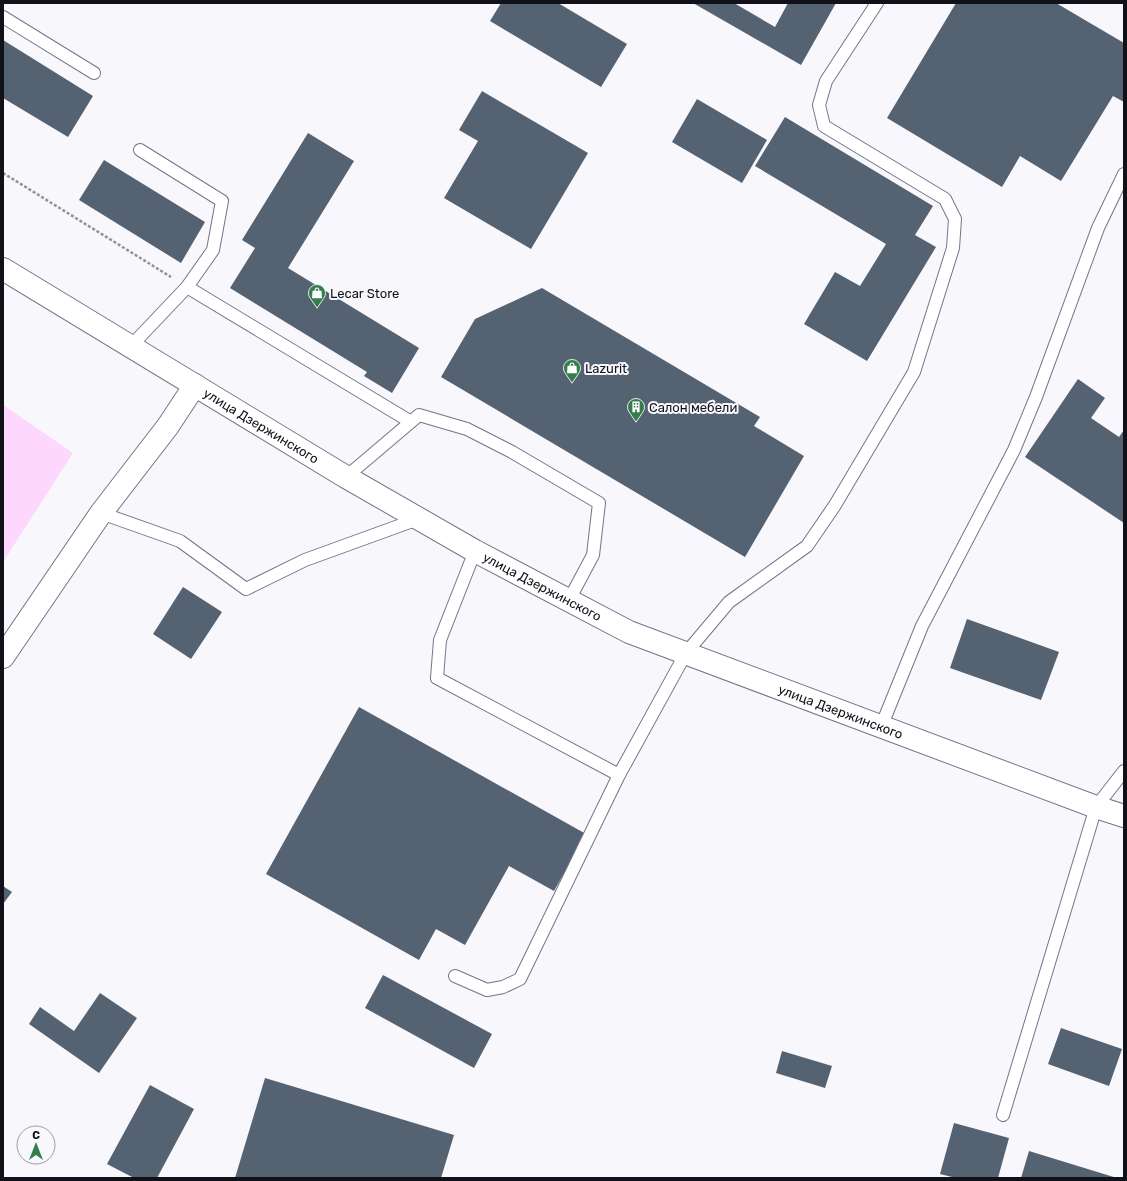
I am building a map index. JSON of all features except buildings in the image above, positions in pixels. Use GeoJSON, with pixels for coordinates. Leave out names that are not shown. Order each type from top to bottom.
{"type":"FeatureCollection","features":[{"type":"Feature","properties":{"kind":"main road","name":"улица Дзержинского"},"geometry":{"type":"LineString","coordinates":[[3,269],[418,519],[475,551],[629,632],[1096,807],[1124,816]]}},
{"type":"Feature","properties":{"kind":"main road"},"geometry":{"type":"LineString","coordinates":[[3,657],[101,512],[168,426],[195,385]]}},
{"type":"Feature","properties":{"kind":"lane"},"geometry":{"type":"LineString","coordinates":[[455,976],[487,990],[503,987],[520,979],[619,776],[686,653],[729,602],[807,546],[834,505],[914,372],[952,248],[955,219],[945,199],[824,126],[819,105],[826,81],[877,3]]}},
{"type":"Feature","properties":{"kind":"lane"},"geometry":{"type":"LineString","coordinates":[[3,17],[94,73]]}},
{"type":"Feature","properties":{"kind":"lane"},"geometry":{"type":"LineString","coordinates":[[131,346],[187,287],[213,250],[222,201],[140,150]]}},
{"type":"Feature","properties":{"kind":"lane"},"geometry":{"type":"LineString","coordinates":[[881,727],[922,626],[1014,450],[1036,397],[1098,228],[1124,174]]}},
{"type":"Feature","properties":{"kind":"lane"},"geometry":{"type":"LineString","coordinates":[[187,287],[411,422]]}},
{"type":"Feature","properties":{"kind":"lane"},"geometry":{"type":"LineString","coordinates":[[346,477],[419,415],[467,429],[512,452],[599,503],[593,555],[569,600]]}},
{"type":"Feature","properties":{"kind":"lane"},"geometry":{"type":"LineString","coordinates":[[101,512],[180,541],[246,588],[305,560],[418,519]]}},
{"type":"Feature","properties":{"kind":"lane"},"geometry":{"type":"LineString","coordinates":[[475,551],[440,640],[437,678],[619,776]]}},
{"type":"Feature","properties":{"kind":"lane"},"geometry":{"type":"LineString","coordinates":[[1002,1115],[1096,807],[1124,771]]}},
{"type":"Feature","properties":{"kind":"path"},"geometry":{"type":"LineString","coordinates":[[3,173],[187,287]]}},
{"type":"Feature","properties":{"kind":"shaded area"},"geometry":{"type":"Polygon","coordinates":[[[3,405],[73,453],[3,562],[3,405]]]}},
{"type":"Feature","properties":{"kind":"place","name":"Lecar Store"},"geometry":{"type":"Point","coordinates":[317,308]}},
{"type":"Feature","properties":{"kind":"place","name":"Lazurit"},"geometry":{"type":"Point","coordinates":[572,383]}},
{"type":"Feature","properties":{"kind":"place","name":"Салон мебели"},"geometry":{"type":"Point","coordinates":[636,422]}}]}
